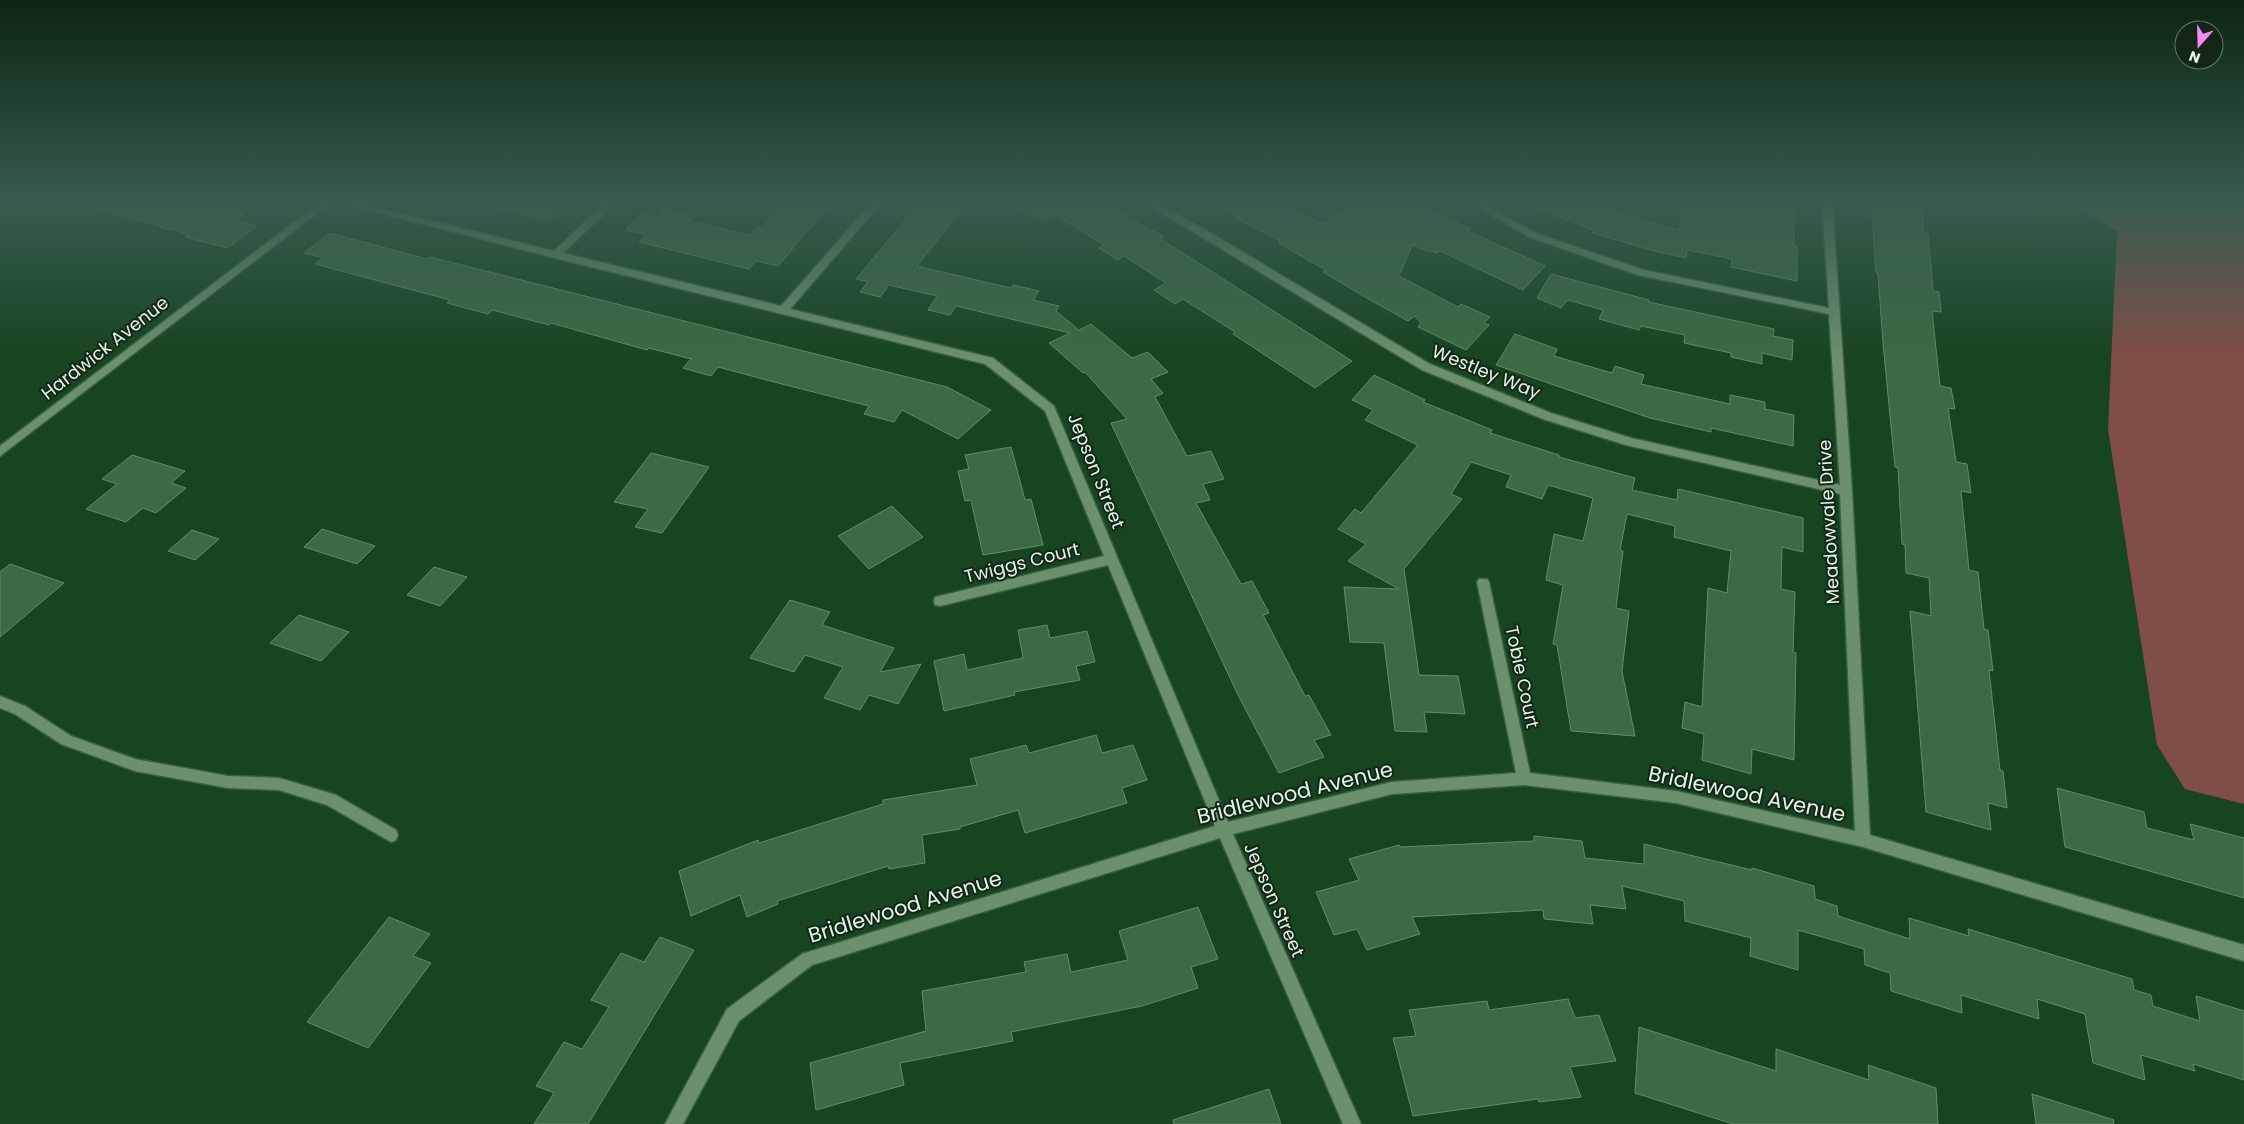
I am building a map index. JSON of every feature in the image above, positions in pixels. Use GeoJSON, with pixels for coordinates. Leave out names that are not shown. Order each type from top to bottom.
{"type":"FeatureCollection","features":[{"type":"Feature","properties":{"kind":"street","name":"Hardwick Avenue"},"geometry":{"type":"LineString","coordinates":[[0,452],[259,253]]}},
{"type":"Feature","properties":{"kind":"street","name":"Jepson Street"},"geometry":{"type":"LineString","coordinates":[[549,253],[784,309],[989,361],[1050,409],[1224,830],[1352,1124]]}},
{"type":"Feature","properties":{"kind":"street"},"geometry":{"type":"LineString","coordinates":[[784,309],[832,253]]}},
{"type":"Feature","properties":{"kind":"street","name":"Westley Way"},"geometry":{"type":"LineString","coordinates":[[1238,253],[1426,367],[1547,416],[1630,442],[1846,491]]}},
{"type":"Feature","properties":{"kind":"street"},"geometry":{"type":"LineString","coordinates":[[1585,253],[1642,273],[1834,312]]}},
{"type":"Feature","properties":{"kind":"street","name":"Meadowvale Drive"},"geometry":{"type":"LineString","coordinates":[[1830,253],[1846,491],[1863,840]]}},
{"type":"Feature","properties":{"kind":"street","name":"Twiggs Court"},"geometry":{"type":"LineString","coordinates":[[940,601],[1111,559]]}},
{"type":"Feature","properties":{"kind":"street","name":"Tobie Court"},"geometry":{"type":"LineString","coordinates":[[1483,582],[1524,779]]}},
{"type":"Feature","properties":{"kind":"street"},"geometry":{"type":"LineString","coordinates":[[0,702],[20,710],[66,740],[136,766],[228,782],[279,784],[331,800],[391,835]]}},
{"type":"Feature","properties":{"kind":"street","name":"Bridlewood Avenue"},"geometry":{"type":"LineString","coordinates":[[674,1124],[733,1016],[808,959],[1224,830],[1392,788],[1524,779],[1676,797],[1863,840],[2244,953]]}},
{"type":"Feature","properties":{"kind":"shaded area"},"geometry":{"type":"Polygon","coordinates":[[[2116,253],[2244,253],[2244,804],[2185,789],[2157,745],[2108,429],[2116,253]]]}},
{"type":"Feature","properties":{"kind":"building"},"geometry":{"type":"Polygon","coordinates":[[[306,253],[406,253],[427,259],[430,257],[947,387],[991,410],[958,439],[902,410],[894,422],[864,414],[869,406],[718,367],[711,376],[683,368],[691,359],[649,348],[647,350],[551,323],[549,325],[492,310],[488,314],[447,303],[450,300],[315,264],[323,258],[306,253]]]}},
{"type":"Feature","properties":{"kind":"building"},"geometry":{"type":"Polygon","coordinates":[[[686,253],[789,253],[778,266],[756,261],[749,269],[686,253]]]}},
{"type":"Feature","properties":{"kind":"building"},"geometry":{"type":"Polygon","coordinates":[[[877,253],[927,253],[917,266],[1011,288],[1013,285],[1039,291],[1033,300],[1059,306],[1056,311],[1079,330],[1091,324],[1132,358],[1148,352],[1168,372],[1151,379],[1163,393],[1155,397],[1187,456],[1211,451],[1224,479],[1203,484],[1210,500],[1196,503],[1241,584],[1252,581],[1269,613],[1263,615],[1305,696],[1309,695],[1331,735],[1314,740],[1324,757],[1279,773],[1238,695],[1111,423],[1127,419],[1085,372],[1083,373],[1049,343],[1070,333],[956,306],[950,315],[928,310],[937,296],[889,285],[880,297],[860,292],[868,282],[856,279],[877,253]]]}},
{"type":"Feature","properties":{"kind":"building"},"geometry":{"type":"Polygon","coordinates":[[[1108,253],[1184,253],[1352,361],[1315,388],[1233,334],[1235,332],[1183,299],[1175,304],[1154,290],[1166,283],[1124,256],[1118,260],[1108,253]]]}},
{"type":"Feature","properties":{"kind":"building"},"geometry":{"type":"Polygon","coordinates":[[[1297,253],[1409,253],[1401,272],[1397,275],[1458,307],[1461,304],[1490,317],[1484,323],[1489,325],[1466,350],[1418,327],[1421,323],[1415,316],[1408,321],[1323,272],[1326,270],[1297,253]]]}},
{"type":"Feature","properties":{"kind":"building"},"geometry":{"type":"Polygon","coordinates":[[[1445,253],[1517,253],[1545,266],[1523,290],[1445,253]]]}},
{"type":"Feature","properties":{"kind":"building"},"geometry":{"type":"Polygon","coordinates":[[[1665,253],[1687,253],[1686,258],[1665,253]]]}},
{"type":"Feature","properties":{"kind":"building"},"geometry":{"type":"Polygon","coordinates":[[[1704,253],[1797,253],[1797,281],[1731,267],[1732,259],[1704,253]]]}},
{"type":"Feature","properties":{"kind":"building"},"geometry":{"type":"Polygon","coordinates":[[[1875,253],[1930,253],[1933,291],[1939,292],[1941,312],[1932,311],[1940,386],[1951,388],[1955,409],[1948,408],[1956,462],[1967,464],[1971,493],[1961,491],[1969,570],[1978,572],[1984,629],[1988,630],[1993,671],[1989,670],[2000,770],[2003,771],[2007,808],[1988,803],[1991,830],[1926,812],[1910,611],[1931,616],[1929,578],[1906,573],[1905,545],[1902,544],[1898,468],[1895,467],[1878,274],[1876,273],[1875,253]]]}},
{"type":"Feature","properties":{"kind":"building"},"geometry":{"type":"Polygon","coordinates":[[[1551,274],[1649,300],[1649,302],[1774,329],[1773,336],[1793,340],[1792,360],[1762,353],[1762,364],[1731,357],[1731,353],[1684,343],[1685,335],[1641,326],[1639,330],[1599,319],[1603,310],[1568,300],[1561,308],[1537,298],[1551,274]]]}},
{"type":"Feature","properties":{"kind":"building"},"geometry":{"type":"Polygon","coordinates":[[[1515,334],[1557,349],[1554,356],[1612,373],[1615,366],[1644,375],[1641,384],[1730,404],[1730,395],[1765,402],[1765,409],[1794,415],[1793,446],[1711,428],[1711,432],[1650,418],[1496,365],[1515,334]]]}},
{"type":"Feature","properties":{"kind":"building"},"geometry":{"type":"Polygon","coordinates":[[[1374,375],[1425,400],[1423,402],[1492,430],[1490,433],[1559,455],[1559,457],[1635,478],[1632,490],[1677,500],[1678,489],[1803,518],[1803,552],[1782,547],[1781,589],[1795,592],[1793,652],[1796,653],[1794,760],[1752,749],[1751,774],[1702,760],[1704,734],[1682,728],[1685,702],[1702,707],[1708,588],[1727,593],[1731,551],[1674,537],[1675,526],[1627,514],[1620,550],[1623,551],[1616,608],[1629,611],[1622,671],[1635,736],[1571,731],[1557,645],[1553,644],[1563,585],[1546,580],[1554,534],[1583,541],[1593,498],[1548,485],[1542,499],[1506,487],[1511,475],[1471,462],[1451,494],[1462,499],[1404,569],[1419,675],[1458,676],[1465,714],[1424,712],[1427,732],[1395,731],[1384,643],[1350,642],[1344,587],[1399,589],[1348,561],[1366,544],[1338,529],[1355,509],[1361,513],[1418,445],[1365,420],[1373,410],[1352,400],[1374,375]]]}},
{"type":"Feature","properties":{"kind":"building"},"geometry":{"type":"Polygon","coordinates":[[[1011,447],[1025,500],[1031,499],[1043,545],[983,555],[971,500],[965,501],[958,471],[969,469],[965,455],[1011,447]]]}},
{"type":"Feature","properties":{"kind":"building"},"geometry":{"type":"Polygon","coordinates":[[[651,453],[709,467],[662,533],[635,527],[648,509],[614,502],[651,453]]]}},
{"type":"Feature","properties":{"kind":"building"},"geometry":{"type":"Polygon","coordinates":[[[132,455],[185,471],[171,483],[186,488],[156,513],[143,508],[126,522],[86,509],[117,484],[102,479],[132,455]]]}},
{"type":"Feature","properties":{"kind":"building"},"geometry":{"type":"Polygon","coordinates":[[[892,506],[923,537],[869,569],[838,536],[892,506]]]}},
{"type":"Feature","properties":{"kind":"building"},"geometry":{"type":"Polygon","coordinates":[[[322,529],[375,546],[357,564],[304,547],[322,529]]]}},
{"type":"Feature","properties":{"kind":"building"},"geometry":{"type":"Polygon","coordinates":[[[192,530],[219,539],[195,560],[168,551],[192,530]]]}},
{"type":"Feature","properties":{"kind":"building"},"geometry":{"type":"Polygon","coordinates":[[[10,564],[64,583],[0,637],[0,572],[10,564]]]}},
{"type":"Feature","properties":{"kind":"building"},"geometry":{"type":"Polygon","coordinates":[[[434,567],[467,577],[440,606],[407,595],[434,567]]]}},
{"type":"Feature","properties":{"kind":"building"},"geometry":{"type":"Polygon","coordinates":[[[790,600],[830,612],[822,625],[894,648],[880,672],[921,664],[898,704],[869,695],[860,710],[824,698],[843,667],[805,655],[794,672],[750,658],[790,600]]]}},
{"type":"Feature","properties":{"kind":"building"},"geometry":{"type":"Polygon","coordinates":[[[299,615],[349,632],[321,661],[270,643],[299,615]]]}},
{"type":"Feature","properties":{"kind":"building"},"geometry":{"type":"Polygon","coordinates":[[[1047,625],[1050,638],[1087,631],[1095,662],[1076,666],[1080,680],[1014,692],[1015,695],[944,711],[934,661],[964,654],[967,670],[1023,658],[1018,630],[1047,625]]]}},
{"type":"Feature","properties":{"kind":"building"},"geometry":{"type":"Polygon","coordinates":[[[1096,735],[1102,753],[1133,745],[1147,780],[1122,788],[1127,803],[1025,833],[1018,810],[960,827],[960,829],[922,835],[925,863],[889,869],[888,866],[777,901],[778,904],[747,917],[740,895],[691,916],[679,871],[758,840],[759,843],[883,804],[883,800],[977,785],[970,759],[1026,745],[1029,753],[1096,735]]]}},
{"type":"Feature","properties":{"kind":"building"},"geometry":{"type":"Polygon","coordinates":[[[2057,788],[2144,812],[2147,828],[2194,840],[2190,824],[2244,838],[2244,898],[2065,847],[2057,788]]]}},
{"type":"Feature","properties":{"kind":"building"},"geometry":{"type":"Polygon","coordinates":[[[1534,836],[1582,841],[1585,858],[1644,864],[1644,844],[1752,870],[1752,868],[1814,886],[1815,899],[1837,906],[1838,916],[1910,939],[1909,918],[1969,936],[1968,929],[2132,979],[2134,990],[2151,995],[2153,1006],[2200,1021],[2196,996],[2244,1011],[2244,1080],[2193,1064],[2195,1071],[2141,1055],[2145,1080],[2093,1063],[2085,1014],[2037,999],[2039,1019],[1961,995],[1962,1013],[1891,991],[1890,973],[1865,965],[1864,949],[1798,930],[1798,970],[1750,956],[1751,938],[1685,921],[1684,901],[1622,886],[1626,909],[1590,905],[1593,924],[1544,919],[1543,910],[1412,917],[1420,934],[1367,950],[1357,929],[1334,935],[1316,892],[1359,880],[1349,859],[1399,845],[1400,847],[1534,841],[1534,836]]]}},
{"type":"Feature","properties":{"kind":"building"},"geometry":{"type":"Polygon","coordinates":[[[1198,907],[1218,959],[1191,967],[1198,988],[1142,1006],[1011,1032],[1013,1041],[900,1063],[904,1085],[816,1110],[810,1063],[926,1031],[922,991],[1026,972],[1024,962],[1067,954],[1071,972],[1128,960],[1119,931],[1198,907]]]}},
{"type":"Feature","properties":{"kind":"building"},"geometry":{"type":"Polygon","coordinates":[[[389,917],[430,934],[413,956],[431,963],[368,1048],[307,1022],[389,917]]]}},
{"type":"Feature","properties":{"kind":"building"},"geometry":{"type":"Polygon","coordinates":[[[660,937],[694,950],[588,1124],[534,1124],[554,1093],[536,1086],[564,1042],[582,1049],[609,1007],[591,1000],[621,953],[644,962],[660,937]]]}},
{"type":"Feature","properties":{"kind":"building"},"geometry":{"type":"Polygon","coordinates":[[[1568,999],[1575,1018],[1599,1015],[1616,1061],[1570,1067],[1581,1097],[1539,1102],[1538,1099],[1413,1116],[1393,1038],[1416,1036],[1409,1010],[1487,1001],[1489,1010],[1568,999]]]}},
{"type":"Feature","properties":{"kind":"building"},"geometry":{"type":"Polygon","coordinates":[[[1639,1027],[1776,1071],[1776,1049],[1869,1080],[1868,1065],[1936,1088],[1938,1124],[1733,1124],[1635,1093],[1639,1027]]]}},
{"type":"Feature","properties":{"kind":"building"},"geometry":{"type":"Polygon","coordinates":[[[1269,1089],[1281,1124],[1174,1124],[1173,1120],[1269,1089]]]}},
{"type":"Feature","properties":{"kind":"building"},"geometry":{"type":"Polygon","coordinates":[[[2032,1094],[2114,1120],[2113,1124],[2036,1124],[2032,1094]]]}}]}
